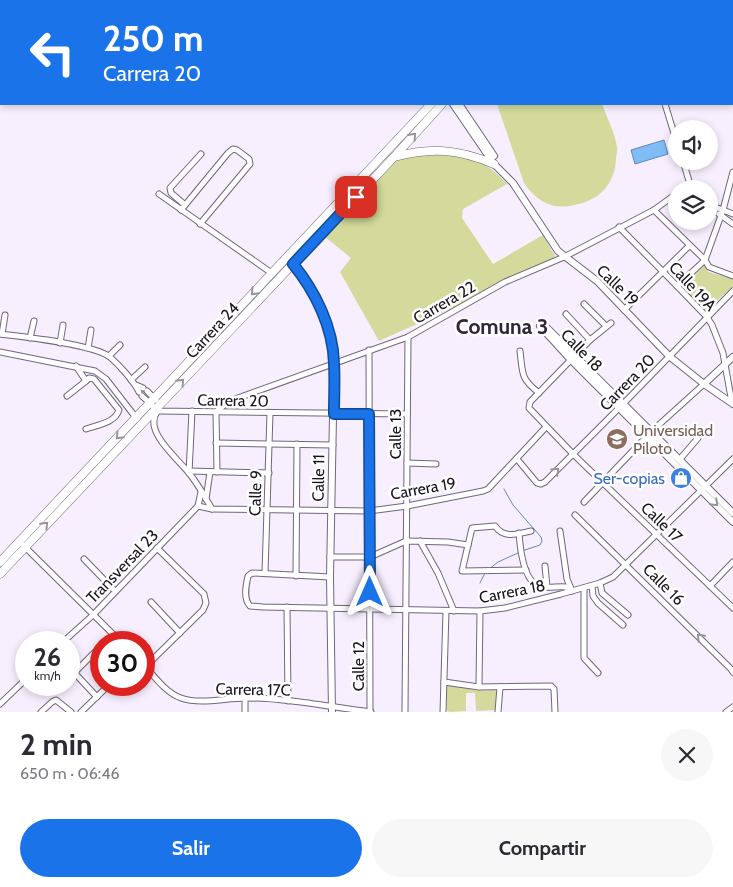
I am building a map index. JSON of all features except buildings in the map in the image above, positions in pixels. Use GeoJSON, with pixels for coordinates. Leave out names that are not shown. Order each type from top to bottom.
{"type":"FeatureCollection","features":[{"type":"Feature","properties":{"kind":"main road","name":"Carrera 24"},"geometry":{"type":"LineString","coordinates":[[0,562],[22,544],[283,274],[289,261],[430,105]]}},
{"type":"Feature","properties":{"kind":"main road","name":"Carrera 24"},"geometry":{"type":"LineString","coordinates":[[156,405],[271,274],[289,261],[394,157],[441,105]]}},
{"type":"Feature","properties":{"kind":"main road"},"geometry":{"type":"LineString","coordinates":[[394,157],[414,152],[455,151],[475,156],[494,164]]}},
{"type":"Feature","properties":{"kind":"main road","name":"Carrera 24"},"geometry":{"type":"LineString","coordinates":[[0,574],[22,544]]}},
{"type":"Feature","properties":{"kind":"street","name":"Calle 19"},"geometry":{"type":"LineString","coordinates":[[454,105],[471,125],[513,183],[558,251],[596,281],[670,356],[704,384],[733,403]]}},
{"type":"Feature","properties":{"kind":"street","name":"Calle 19"},"geometry":{"type":"LineString","coordinates":[[461,105],[494,164],[502,170]]}},
{"type":"Feature","properties":{"kind":"street"},"geometry":{"type":"LineString","coordinates":[[665,105],[670,120]]}},
{"type":"Feature","properties":{"kind":"street"},"geometry":{"type":"LineString","coordinates":[[181,210],[231,150],[237,150],[249,160],[250,164],[200,224]]}},
{"type":"Feature","properties":{"kind":"street"},"geometry":{"type":"LineString","coordinates":[[185,205],[170,193],[170,188],[201,154]]}},
{"type":"Feature","properties":{"kind":"street"},"geometry":{"type":"LineString","coordinates":[[678,286],[705,260],[722,214],[733,172]]}},
{"type":"Feature","properties":{"kind":"street"},"geometry":{"type":"LineString","coordinates":[[159,194],[271,274],[283,274]]}},
{"type":"Feature","properties":{"kind":"street","name":"Carrera 22"},"geometry":{"type":"LineString","coordinates":[[216,412],[224,404],[235,399],[408,336],[504,282],[564,257],[654,210],[668,200]]}},
{"type":"Feature","properties":{"kind":"street"},"geometry":{"type":"LineString","coordinates":[[654,210],[705,260],[709,267],[733,276]]}},
{"type":"Feature","properties":{"kind":"street"},"geometry":{"type":"LineString","coordinates":[[718,211],[733,224]]}},
{"type":"Feature","properties":{"kind":"street"},"geometry":{"type":"LineString","coordinates":[[722,214],[733,214]]}},
{"type":"Feature","properties":{"kind":"street","name":"Calle 19A"},"geometry":{"type":"LineString","coordinates":[[619,227],[707,317],[724,353],[733,403]]}},
{"type":"Feature","properties":{"kind":"street"},"geometry":{"type":"LineString","coordinates":[[624,310],[689,246]]}},
{"type":"Feature","properties":{"kind":"street","name":"Calle 11"},"geometry":{"type":"LineString","coordinates":[[289,261],[304,277],[317,298],[330,337],[334,362],[330,557],[332,709]]}},
{"type":"Feature","properties":{"kind":"street","name":"Carrera 20"},"geometry":{"type":"LineString","coordinates":[[517,459],[537,483],[541,484],[544,482],[574,455],[733,291]]}},
{"type":"Feature","properties":{"kind":"street"},"geometry":{"type":"LineString","coordinates":[[520,351],[524,379],[539,393],[608,324],[584,304]]}},
{"type":"Feature","properties":{"kind":"street"},"geometry":{"type":"LineString","coordinates":[[566,314],[590,340]]}},
{"type":"Feature","properties":{"kind":"street"},"geometry":{"type":"LineString","coordinates":[[5,315],[1,334],[88,348],[109,356],[156,405],[153,418],[154,428],[165,447],[189,472],[212,509]]}},
{"type":"Feature","properties":{"kind":"street"},"geometry":{"type":"LineString","coordinates":[[30,338],[34,320]]}},
{"type":"Feature","properties":{"kind":"street","name":"Calle 18"},"geometry":{"type":"LineString","coordinates":[[573,358],[543,324],[540,326],[704,488],[733,513]]}},
{"type":"Feature","properties":{"kind":"street"},"geometry":{"type":"LineString","coordinates":[[60,343],[63,325]]}},
{"type":"Feature","properties":{"kind":"street"},"geometry":{"type":"LineString","coordinates":[[88,348],[91,330]]}},
{"type":"Feature","properties":{"kind":"street","name":"Calle 13"},"geometry":{"type":"LineString","coordinates":[[405,712],[408,336]]}},
{"type":"Feature","properties":{"kind":"street"},"geometry":{"type":"LineString","coordinates":[[109,356],[120,345]]}},
{"type":"Feature","properties":{"kind":"street","name":"Calle 12"},"geometry":{"type":"LineString","coordinates":[[369,350],[371,712]]}},
{"type":"Feature","properties":{"kind":"street"},"geometry":{"type":"LineString","coordinates":[[0,352],[94,371],[106,379],[139,421]]}},
{"type":"Feature","properties":{"kind":"street"},"geometry":{"type":"LineString","coordinates":[[584,502],[650,434],[733,357]]}},
{"type":"Feature","properties":{"kind":"street"},"geometry":{"type":"LineString","coordinates":[[76,366],[86,381]]}},
{"type":"Feature","properties":{"kind":"street"},"geometry":{"type":"LineString","coordinates":[[132,380],[145,367]]}},
{"type":"Feature","properties":{"kind":"street"},"geometry":{"type":"LineString","coordinates":[[67,396],[89,378],[94,379],[117,405],[119,410],[114,419],[86,429]]}},
{"type":"Feature","properties":{"kind":"street","name":"Calle 17"},"geometry":{"type":"LineString","coordinates":[[539,393],[530,402],[528,406],[530,411],[733,608]]}},
{"type":"Feature","properties":{"kind":"street","name":"Carrera 20"},"geometry":{"type":"LineString","coordinates":[[156,405],[192,411],[216,412],[408,414]]}},
{"type":"Feature","properties":{"kind":"street"},"geometry":{"type":"LineString","coordinates":[[189,472],[192,411]]}},
{"type":"Feature","properties":{"kind":"street"},"geometry":{"type":"LineString","coordinates":[[206,500],[213,472],[216,443],[216,412]]}},
{"type":"Feature","properties":{"kind":"street","name":"Calle 9"},"geometry":{"type":"LineString","coordinates":[[265,573],[270,413]]}},
{"type":"Feature","properties":{"kind":"street"},"geometry":{"type":"LineString","coordinates":[[517,459],[546,427]]}},
{"type":"Feature","properties":{"kind":"street","name":"Calle 18"},"geometry":{"type":"LineString","coordinates":[[650,434],[680,459],[733,522]]}},
{"type":"Feature","properties":{"kind":"street"},"geometry":{"type":"LineString","coordinates":[[680,459],[698,438]]}},
{"type":"Feature","properties":{"kind":"street"},"geometry":{"type":"LineString","coordinates":[[216,443],[332,445]]}},
{"type":"Feature","properties":{"kind":"street"},"geometry":{"type":"LineString","coordinates":[[296,576],[297,444]]}},
{"type":"Feature","properties":{"kind":"street","name":"Carrera 19"},"geometry":{"type":"LineString","coordinates":[[212,509],[370,511],[407,506],[488,489],[517,459]]}},
{"type":"Feature","properties":{"kind":"street","name":"Carrera 18"},"geometry":{"type":"LineString","coordinates":[[265,573],[252,573],[248,576],[246,600],[249,605],[330,609],[446,611],[480,611],[505,608],[592,586],[613,577],[733,459]]}},
{"type":"Feature","properties":{"kind":"street"},"geometry":{"type":"LineString","coordinates":[[407,463],[436,464]]}},
{"type":"Feature","properties":{"kind":"street"},"geometry":{"type":"LineString","coordinates":[[189,472],[268,473]]}},
{"type":"Feature","properties":{"kind":"street"},"geometry":{"type":"LineString","coordinates":[[201,492],[198,506],[212,509]]}},
{"type":"Feature","properties":{"kind":"street","name":"Transversal 23"},"geometry":{"type":"LineString","coordinates":[[75,631],[198,506]]}},
{"type":"Feature","properties":{"kind":"street","name":"Calle 16"},"geometry":{"type":"LineString","coordinates":[[575,516],[732,669]]}},
{"type":"Feature","properties":{"kind":"street"},"geometry":{"type":"LineString","coordinates":[[526,570],[462,572],[470,530],[474,527],[494,526],[505,535],[530,531]]}},
{"type":"Feature","properties":{"kind":"street"},"geometry":{"type":"LineString","coordinates":[[560,531],[567,579],[571,591]]}},
{"type":"Feature","properties":{"kind":"street"},"geometry":{"type":"LineString","coordinates":[[519,533],[521,551],[530,580],[540,586],[566,587],[571,591]]}},
{"type":"Feature","properties":{"kind":"street"},"geometry":{"type":"LineString","coordinates":[[330,557],[370,557],[406,541],[448,542],[468,545]]}},
{"type":"Feature","properties":{"kind":"street"},"geometry":{"type":"LineString","coordinates":[[420,541],[438,573],[454,611]]}},
{"type":"Feature","properties":{"kind":"street"},"geometry":{"type":"LineString","coordinates":[[22,544],[109,631]]}},
{"type":"Feature","properties":{"kind":"street"},"geometry":{"type":"LineString","coordinates":[[155,656],[202,610],[206,602],[204,594],[157,548]]}},
{"type":"Feature","properties":{"kind":"street"},"geometry":{"type":"LineString","coordinates":[[84,559],[115,591]]}},
{"type":"Feature","properties":{"kind":"street"},"geometry":{"type":"LineString","coordinates":[[710,586],[733,562]]}},
{"type":"Feature","properties":{"kind":"street"},"geometry":{"type":"LineString","coordinates":[[545,566],[547,587]]}},
{"type":"Feature","properties":{"kind":"street"},"geometry":{"type":"LineString","coordinates":[[265,573],[330,577]]}},
{"type":"Feature","properties":{"kind":"street"},"geometry":{"type":"LineString","coordinates":[[600,583],[602,593],[628,615]]}},
{"type":"Feature","properties":{"kind":"street"},"geometry":{"type":"LineString","coordinates":[[592,586],[593,596],[598,603],[623,626]]}},
{"type":"Feature","properties":{"kind":"street"},"geometry":{"type":"LineString","coordinates":[[584,588],[584,658],[598,673]]}},
{"type":"Feature","properties":{"kind":"street"},"geometry":{"type":"LineString","coordinates":[[151,602],[180,633]]}},
{"type":"Feature","properties":{"kind":"street"},"geometry":{"type":"LineString","coordinates":[[287,607],[288,701]]}},
{"type":"Feature","properties":{"kind":"street"},"geometry":{"type":"LineString","coordinates":[[443,712],[446,611]]}},
{"type":"Feature","properties":{"kind":"street"},"geometry":{"type":"LineString","coordinates":[[479,687],[480,611]]}},
{"type":"Feature","properties":{"kind":"street"},"geometry":{"type":"LineString","coordinates":[[80,667],[90,657]]}},
{"type":"Feature","properties":{"kind":"street","name":"Carrera 17C"},"geometry":{"type":"LineString","coordinates":[[155,677],[174,695],[181,698],[213,701],[245,698],[288,701],[332,709],[371,712]]}},
{"type":"Feature","properties":{"kind":"street"},"geometry":{"type":"LineString","coordinates":[[80,679],[97,697],[81,712]]}},
{"type":"Feature","properties":{"kind":"street"},"geometry":{"type":"LineString","coordinates":[[444,682],[479,687],[551,686],[554,690],[555,712]]}},
{"type":"Feature","properties":{"kind":"street"},"geometry":{"type":"LineString","coordinates":[[498,712],[500,687]]}},
{"type":"Feature","properties":{"kind":"street"},"geometry":{"type":"LineString","coordinates":[[0,704],[15,690]]}},
{"type":"Feature","properties":{"kind":"street"},"geometry":{"type":"LineString","coordinates":[[245,698],[245,712]]}},
{"type":"Feature","properties":{"kind":"street"},"geometry":{"type":"LineString","coordinates":[[41,712],[52,702],[58,700],[70,712]]}},
{"type":"Feature","properties":{"kind":"street"},"geometry":{"type":"LineString","coordinates":[[726,712],[733,707]]}},
{"type":"Feature","properties":{"kind":"green space"},"geometry":{"type":"Polygon","coordinates":[[[497,105],[602,105],[613,131],[617,148],[612,177],[609,184],[598,196],[571,206],[554,206],[539,199],[524,183],[497,105]]]}},
{"type":"Feature","properties":{"kind":"green space"},"geometry":{"type":"Polygon","coordinates":[[[420,153],[468,157],[487,166],[507,184],[463,209],[462,218],[493,264],[543,235],[556,258],[499,282],[461,304],[379,341],[340,272],[351,258],[324,236],[397,160],[420,153]]]}},
{"type":"Feature","properties":{"kind":"green space"},"geometry":{"type":"Polygon","coordinates":[[[705,265],[708,272],[733,279],[733,287],[705,310],[682,287],[705,265]]]}},
{"type":"Feature","properties":{"kind":"green space"},"geometry":{"type":"Polygon","coordinates":[[[447,684],[479,691],[499,690],[499,707],[495,710],[476,711],[475,693],[466,693],[466,711],[449,712],[447,710],[447,684]]]}},
{"type":"Feature","properties":{"kind":"water"},"geometry":{"type":"Polygon","coordinates":[[[664,140],[668,154],[635,164],[631,150],[664,140]]]}},
{"type":"Feature","properties":{"kind":"waterway"},"geometry":{"type":"LineString","coordinates":[[504,489],[513,505],[541,537],[540,545],[522,551]]}},
{"type":"Feature","properties":{"kind":"waterway"},"geometry":{"type":"LineString","coordinates":[[489,569],[498,562],[518,553]]}},
{"type":"Feature","properties":{"kind":"waterway"},"geometry":{"type":"LineString","coordinates":[[480,583],[485,573]]}},
{"type":"Feature","properties":{"kind":"place","name":"Universidad Piloto"},"geometry":{"type":"Point","coordinates":[617,439]}},
{"type":"Feature","properties":{"kind":"place","name":"Ser-copias"},"geometry":{"type":"Point","coordinates":[681,478]}},
{"type":"Feature","properties":{"kind":"district","name":"Comuna 3"},"geometry":{"type":"Point","coordinates":[502,327]}},
{"type":"Feature","properties":{"kind":"route"},"geometry":{"type":"LineString","coordinates":[[356,197],[293,264],[317,298],[330,337],[334,362],[334,414],[369,414],[370,592]]}}]}
